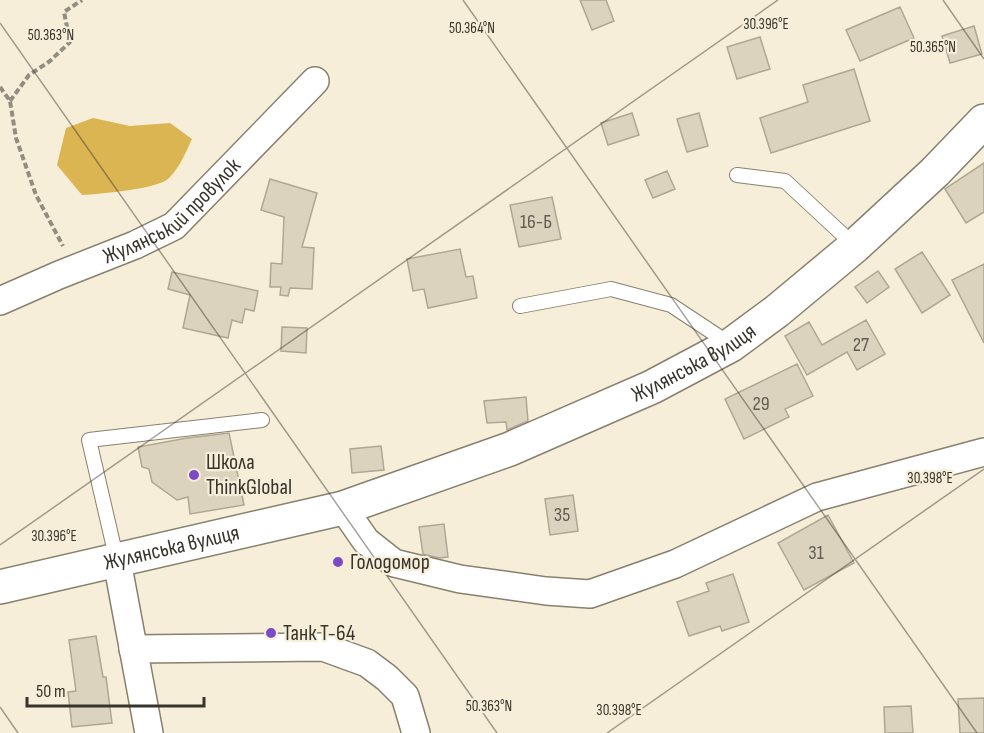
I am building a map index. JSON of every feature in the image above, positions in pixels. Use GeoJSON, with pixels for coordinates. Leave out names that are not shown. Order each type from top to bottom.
{"type":"FeatureCollection","features":[{"type":"Feature","properties":{"kind":"street","name":"Жулянський провулок"},"geometry":{"type":"LineString","coordinates":[[0,301],[135,245],[174,226],[315,81]]}},
{"type":"Feature","properties":{"kind":"street","name":"Жулянська вулиця"},"geometry":{"type":"LineString","coordinates":[[0,587],[342,508],[510,449],[652,387],[731,345],[777,311],[855,246],[935,172],[984,121]]}},
{"type":"Feature","properties":{"kind":"street"},"geometry":{"type":"LineString","coordinates":[[342,508],[366,541],[394,562],[460,579],[546,591],[590,594],[675,564],[817,497],[984,452]]}},
{"type":"Feature","properties":{"kind":"street"},"geometry":{"type":"LineString","coordinates":[[117,561],[149,733]]}},
{"type":"Feature","properties":{"kind":"street"},"geometry":{"type":"LineString","coordinates":[[133,649],[323,647],[368,663],[387,678],[405,696],[416,733]]}},
{"type":"Feature","properties":{"kind":"lane"},"geometry":{"type":"LineString","coordinates":[[737,175],[785,181],[855,246]]}},
{"type":"Feature","properties":{"kind":"lane"},"geometry":{"type":"LineString","coordinates":[[520,306],[611,289],[671,305],[731,345]]}},
{"type":"Feature","properties":{"kind":"lane"},"geometry":{"type":"LineString","coordinates":[[117,561],[89,440],[262,420]]}},
{"type":"Feature","properties":{"kind":"path"},"geometry":{"type":"LineString","coordinates":[[10,101],[29,75],[50,62],[70,42],[64,12],[82,0]]}},
{"type":"Feature","properties":{"kind":"path"},"geometry":{"type":"LineString","coordinates":[[0,87],[10,101],[16,138],[36,195],[64,248],[59,275]]}},
{"type":"Feature","properties":{"kind":"shaded area"},"geometry":{"type":"Polygon","coordinates":[[[93,118],[130,126],[170,123],[192,139],[176,170],[162,183],[82,195],[57,165],[66,128],[93,118]]]}},
{"type":"Feature","properties":{"kind":"building"},"geometry":{"type":"Polygon","coordinates":[[[580,0],[606,0],[614,21],[592,30],[580,0]]]}},
{"type":"Feature","properties":{"kind":"building"},"geometry":{"type":"Polygon","coordinates":[[[900,7],[914,38],[860,61],[846,30],[900,7]]]}},
{"type":"Feature","properties":{"kind":"building"},"geometry":{"type":"Polygon","coordinates":[[[974,26],[982,54],[950,63],[942,36],[974,26]]]}},
{"type":"Feature","properties":{"kind":"building"},"geometry":{"type":"Polygon","coordinates":[[[760,37],[770,69],[737,79],[727,47],[760,37]]]}},
{"type":"Feature","properties":{"kind":"building"},"geometry":{"type":"Polygon","coordinates":[[[854,69],[870,121],[771,153],[760,118],[808,102],[803,85],[854,69]]]}},
{"type":"Feature","properties":{"kind":"building"},"geometry":{"type":"Polygon","coordinates":[[[632,113],[639,135],[608,145],[601,123],[632,113]]]}},
{"type":"Feature","properties":{"kind":"building"},"geometry":{"type":"Polygon","coordinates":[[[699,113],[708,146],[687,152],[677,119],[699,113]]]}},
{"type":"Feature","properties":{"kind":"building"},"geometry":{"type":"Polygon","coordinates":[[[984,163],[984,212],[966,223],[945,189],[984,163]]]}},
{"type":"Feature","properties":{"kind":"building"},"geometry":{"type":"Polygon","coordinates":[[[667,171],[675,189],[653,198],[645,180],[667,171]]]}},
{"type":"Feature","properties":{"kind":"building"},"geometry":{"type":"Polygon","coordinates":[[[270,179],[317,193],[302,247],[314,248],[312,289],[290,288],[288,296],[280,295],[281,287],[270,287],[271,263],[282,264],[284,217],[261,210],[270,179]]]}},
{"type":"Feature","properties":{"kind":"building"},"geometry":{"type":"Polygon","coordinates":[[[552,197],[561,239],[519,247],[510,205],[552,197]]]}},
{"type":"Feature","properties":{"kind":"building"},"geometry":{"type":"Polygon","coordinates":[[[460,249],[466,277],[473,276],[477,298],[428,308],[424,289],[413,291],[407,259],[460,249]]]}},
{"type":"Feature","properties":{"kind":"building"},"geometry":{"type":"Polygon","coordinates":[[[922,252],[950,295],[922,313],[895,269],[922,252]]]}},
{"type":"Feature","properties":{"kind":"building"},"geometry":{"type":"Polygon","coordinates":[[[984,264],[984,343],[952,280],[984,264]]]}},
{"type":"Feature","properties":{"kind":"building"},"geometry":{"type":"Polygon","coordinates":[[[878,271],[889,287],[867,303],[855,287],[878,271]]]}},
{"type":"Feature","properties":{"kind":"building"},"geometry":{"type":"Polygon","coordinates":[[[172,272],[258,291],[254,311],[245,309],[242,323],[232,320],[228,338],[183,328],[190,295],[168,289],[172,272]]]}},
{"type":"Feature","properties":{"kind":"building"},"geometry":{"type":"Polygon","coordinates":[[[866,320],[885,354],[857,370],[847,352],[807,375],[785,336],[809,322],[822,345],[866,320]]]}},
{"type":"Feature","properties":{"kind":"building"},"geometry":{"type":"Polygon","coordinates":[[[282,327],[307,328],[306,353],[281,351],[282,327]]]}},
{"type":"Feature","properties":{"kind":"building"},"geometry":{"type":"Polygon","coordinates":[[[797,364],[813,396],[785,409],[789,417],[744,439],[725,399],[797,364]]]}},
{"type":"Feature","properties":{"kind":"building"},"geometry":{"type":"Polygon","coordinates":[[[526,397],[528,421],[507,430],[506,422],[487,423],[484,401],[526,397]]]}},
{"type":"Feature","properties":{"kind":"building","name":"Школа ThinkGlobal"},"geometry":{"type":"Polygon","coordinates":[[[229,433],[244,505],[190,514],[188,497],[177,500],[152,482],[149,469],[142,467],[138,447],[229,433]]]}},
{"type":"Feature","properties":{"kind":"building"},"geometry":{"type":"Polygon","coordinates":[[[381,446],[384,470],[352,473],[350,449],[381,446]]]}},
{"type":"Feature","properties":{"kind":"building"},"geometry":{"type":"Polygon","coordinates":[[[573,495],[578,531],[550,535],[545,499],[573,495]]]}},
{"type":"Feature","properties":{"kind":"building"},"geometry":{"type":"Polygon","coordinates":[[[828,515],[854,563],[804,590],[778,543],[828,515]]]}},
{"type":"Feature","properties":{"kind":"building"},"geometry":{"type":"Polygon","coordinates":[[[444,524],[448,557],[439,558],[423,554],[419,527],[444,524]]]}},
{"type":"Feature","properties":{"kind":"building"},"geometry":{"type":"Polygon","coordinates":[[[733,574],[749,622],[722,631],[720,626],[689,636],[677,602],[709,591],[706,583],[733,574]]]}},
{"type":"Feature","properties":{"kind":"building"},"geometry":{"type":"Polygon","coordinates":[[[96,636],[103,677],[106,677],[112,723],[72,727],[68,692],[76,691],[69,640],[96,636]]]}},
{"type":"Feature","properties":{"kind":"building"},"geometry":{"type":"Polygon","coordinates":[[[984,698],[984,733],[960,733],[958,699],[984,698]]]}},
{"type":"Feature","properties":{"kind":"building"},"geometry":{"type":"Polygon","coordinates":[[[911,706],[913,733],[885,733],[884,707],[911,706]]]}},
{"type":"Feature","properties":{"kind":"place","name":"Школа ThinkGlobal"},"geometry":{"type":"Point","coordinates":[194,475]}},
{"type":"Feature","properties":{"kind":"place","name":"Голодомор"},"geometry":{"type":"Point","coordinates":[338,562]}},
{"type":"Feature","properties":{"kind":"place","name":"Танк Т-64"},"geometry":{"type":"Point","coordinates":[271,633]}}]}
